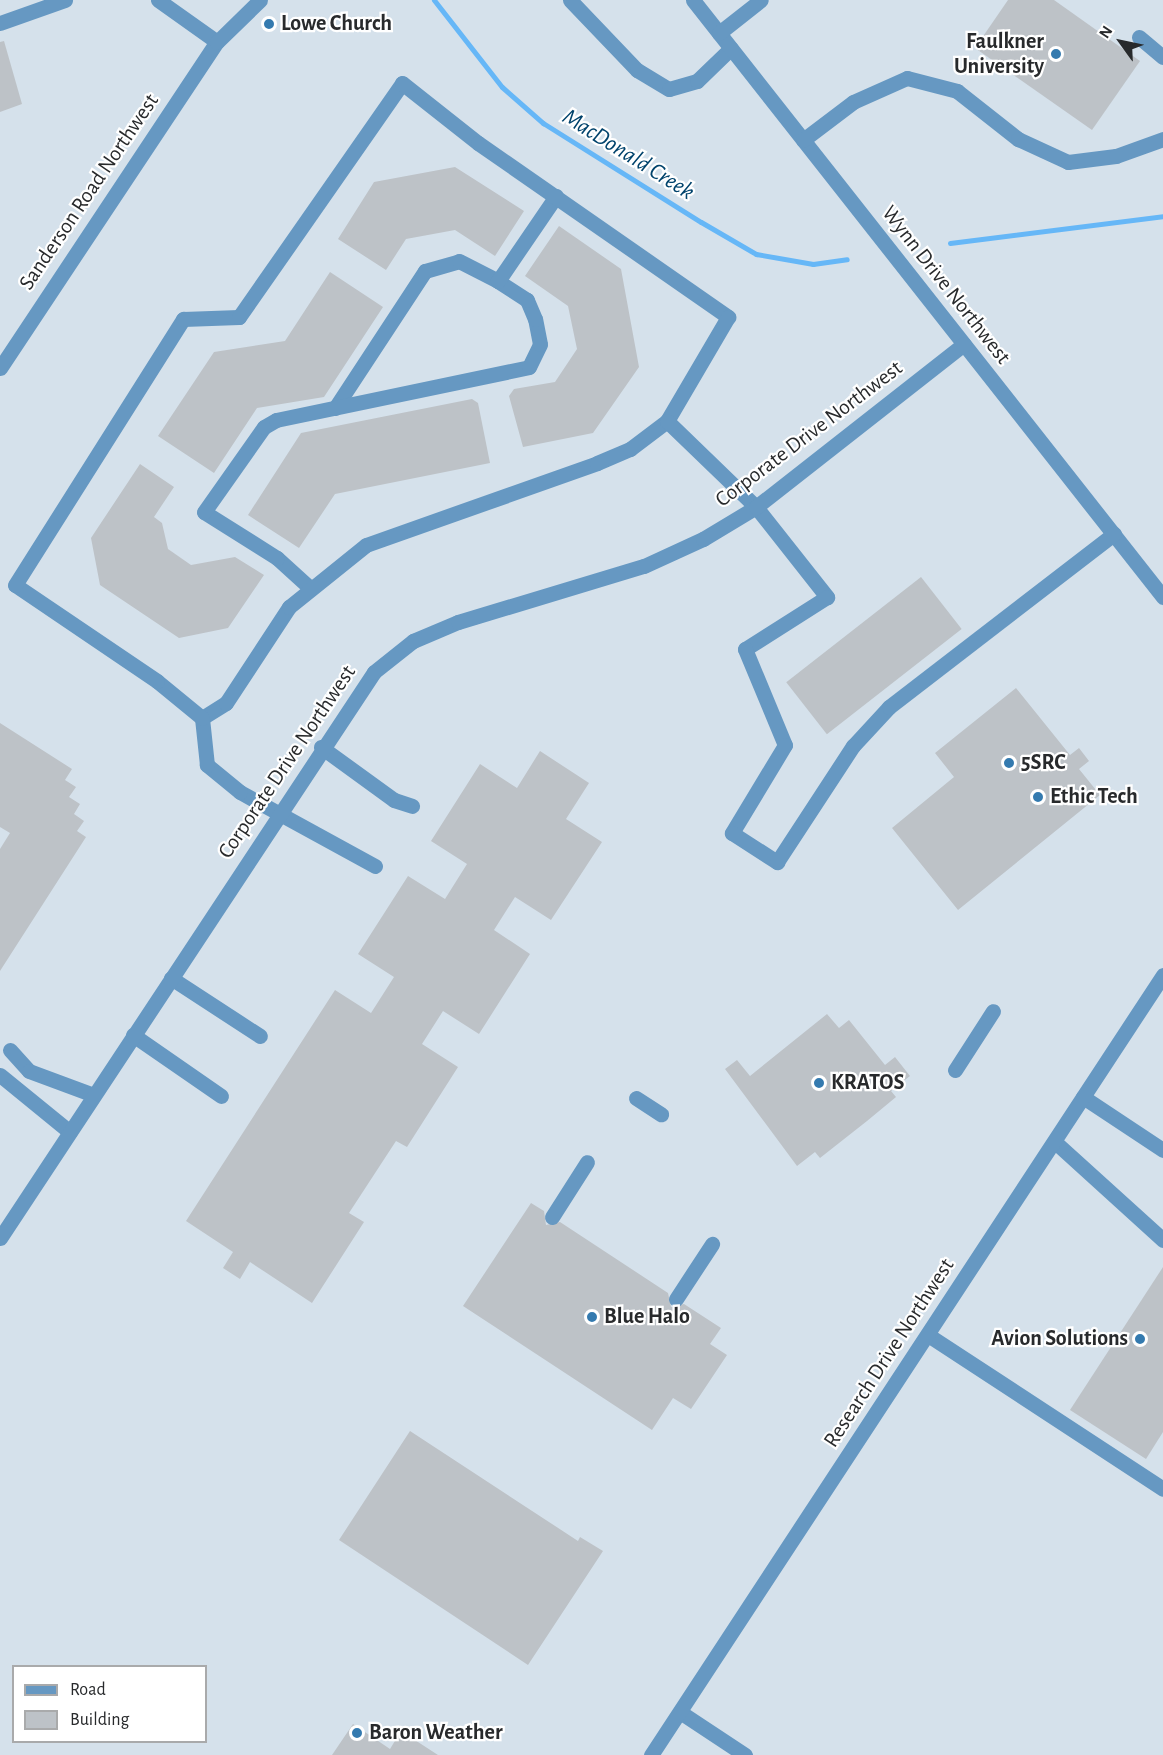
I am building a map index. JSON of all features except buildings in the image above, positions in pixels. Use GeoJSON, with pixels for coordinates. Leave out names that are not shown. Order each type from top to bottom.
{"type":"FeatureCollection","features":[{"type":"Feature","properties":{"kind":"street"},"geometry":{"type":"LineString","coordinates":[[0,23],[65,0]]}},
{"type":"Feature","properties":{"kind":"street"},"geometry":{"type":"LineString","coordinates":[[158,0],[217,42]]}},
{"type":"Feature","properties":{"kind":"street","name":"Sanderson Road Northwest"},"geometry":{"type":"LineString","coordinates":[[0,368],[217,42],[260,0]]}},
{"type":"Feature","properties":{"kind":"street"},"geometry":{"type":"LineString","coordinates":[[570,0],[637,70],[669,89],[697,81],[731,48]]}},
{"type":"Feature","properties":{"kind":"street","name":"Wynn Drive Northwest"},"geometry":{"type":"LineString","coordinates":[[693,0],[1163,597]]}},
{"type":"Feature","properties":{"kind":"street"},"geometry":{"type":"LineString","coordinates":[[718,33],[762,0]]}},
{"type":"Feature","properties":{"kind":"street"},"geometry":{"type":"LineString","coordinates":[[1139,37],[1163,57]]}},
{"type":"Feature","properties":{"kind":"street"},"geometry":{"type":"LineString","coordinates":[[803,140],[854,102],[907,78],[957,91],[1017,139],[1068,162],[1116,156],[1163,140]]}},
{"type":"Feature","properties":{"kind":"street"},"geometry":{"type":"LineString","coordinates":[[202,718],[226,703],[289,608],[310,588],[366,545],[597,463],[630,449],[667,421],[728,317],[556,196],[402,83],[238,317],[183,319],[15,585],[157,681],[202,718],[207,765],[240,792],[280,809],[375,866]]}},
{"type":"Feature","properties":{"kind":"street"},"geometry":{"type":"LineString","coordinates":[[498,280],[556,196]]}},
{"type":"Feature","properties":{"kind":"street"},"geometry":{"type":"LineString","coordinates":[[310,588],[277,558],[204,512],[264,427],[335,408],[529,367],[540,344],[535,319],[527,300],[498,280],[459,261],[425,272],[335,408]]}},
{"type":"Feature","properties":{"kind":"street","name":"Corporate Drive Northwest"},"geometry":{"type":"LineString","coordinates":[[0,1238],[280,809],[374,672],[413,641],[458,622],[644,566],[756,507],[964,344]]}},
{"type":"Feature","properties":{"kind":"street"},"geometry":{"type":"LineString","coordinates":[[667,421],[756,507],[827,597],[745,649],[784,745],[732,833],[777,862],[853,746],[889,707],[1114,534]]}},
{"type":"Feature","properties":{"kind":"street"},"geometry":{"type":"LineString","coordinates":[[321,747],[394,800],[412,806]]}},
{"type":"Feature","properties":{"kind":"street","name":"Research Drive Northwest"},"geometry":{"type":"LineString","coordinates":[[651,1755],[1163,975]]}},
{"type":"Feature","properties":{"kind":"street"},"geometry":{"type":"LineString","coordinates":[[171,978],[260,1036]]}},
{"type":"Feature","properties":{"kind":"street"},"geometry":{"type":"LineString","coordinates":[[956,1070],[993,1011]]}},
{"type":"Feature","properties":{"kind":"street"},"geometry":{"type":"LineString","coordinates":[[133,1035],[221,1095]]}},
{"type":"Feature","properties":{"kind":"street"},"geometry":{"type":"LineString","coordinates":[[10,1050],[30,1071],[94,1095]]}},
{"type":"Feature","properties":{"kind":"street"},"geometry":{"type":"LineString","coordinates":[[0,1075],[70,1132]]}},
{"type":"Feature","properties":{"kind":"street"},"geometry":{"type":"LineString","coordinates":[[1083,1097],[1163,1150]]}},
{"type":"Feature","properties":{"kind":"street"},"geometry":{"type":"LineString","coordinates":[[636,1098],[661,1114]]}},
{"type":"Feature","properties":{"kind":"street"},"geometry":{"type":"LineString","coordinates":[[1055,1142],[1163,1240]]}},
{"type":"Feature","properties":{"kind":"street"},"geometry":{"type":"LineString","coordinates":[[552,1217],[587,1162]]}},
{"type":"Feature","properties":{"kind":"street"},"geometry":{"type":"LineString","coordinates":[[676,1299],[712,1244]]}},
{"type":"Feature","properties":{"kind":"street"},"geometry":{"type":"LineString","coordinates":[[928,1335],[1163,1489]]}},
{"type":"Feature","properties":{"kind":"street"},"geometry":{"type":"LineString","coordinates":[[680,1712],[745,1755]]}},
{"type":"Feature","properties":{"kind":"shaded area"},"geometry":{"type":"Polygon","coordinates":[[[0,0],[1163,0],[1163,1755],[0,1755],[0,0]]]}},
{"type":"Feature","properties":{"kind":"waterway","name":"MacDonald Creek"},"geometry":{"type":"LineString","coordinates":[[434,0],[502,87],[543,123],[756,254],[813,264],[847,259]]}},
{"type":"Feature","properties":{"kind":"waterway","name":"MacDonald Creek"},"geometry":{"type":"LineString","coordinates":[[950,243],[1163,216]]}},
{"type":"Feature","properties":{"kind":"place","name":"Lowe Church"},"geometry":{"type":"Point","coordinates":[269,24]}},
{"type":"Feature","properties":{"kind":"place","name":"Faulkner University"},"geometry":{"type":"Point","coordinates":[1056,54]}},
{"type":"Feature","properties":{"kind":"place","name":"5SRC"},"geometry":{"type":"Point","coordinates":[1009,763]}},
{"type":"Feature","properties":{"kind":"place","name":"Ethic Tech"},"geometry":{"type":"Point","coordinates":[1038,797]}},
{"type":"Feature","properties":{"kind":"place","name":"KRATOS"},"geometry":{"type":"Point","coordinates":[819,1083]}},
{"type":"Feature","properties":{"kind":"place","name":"Blue Halo"},"geometry":{"type":"Point","coordinates":[592,1317]}},
{"type":"Feature","properties":{"kind":"place","name":"Avion Solutions"},"geometry":{"type":"Point","coordinates":[1140,1339]}},
{"type":"Feature","properties":{"kind":"place","name":"Baron Weather"},"geometry":{"type":"Point","coordinates":[357,1733]}}]}
